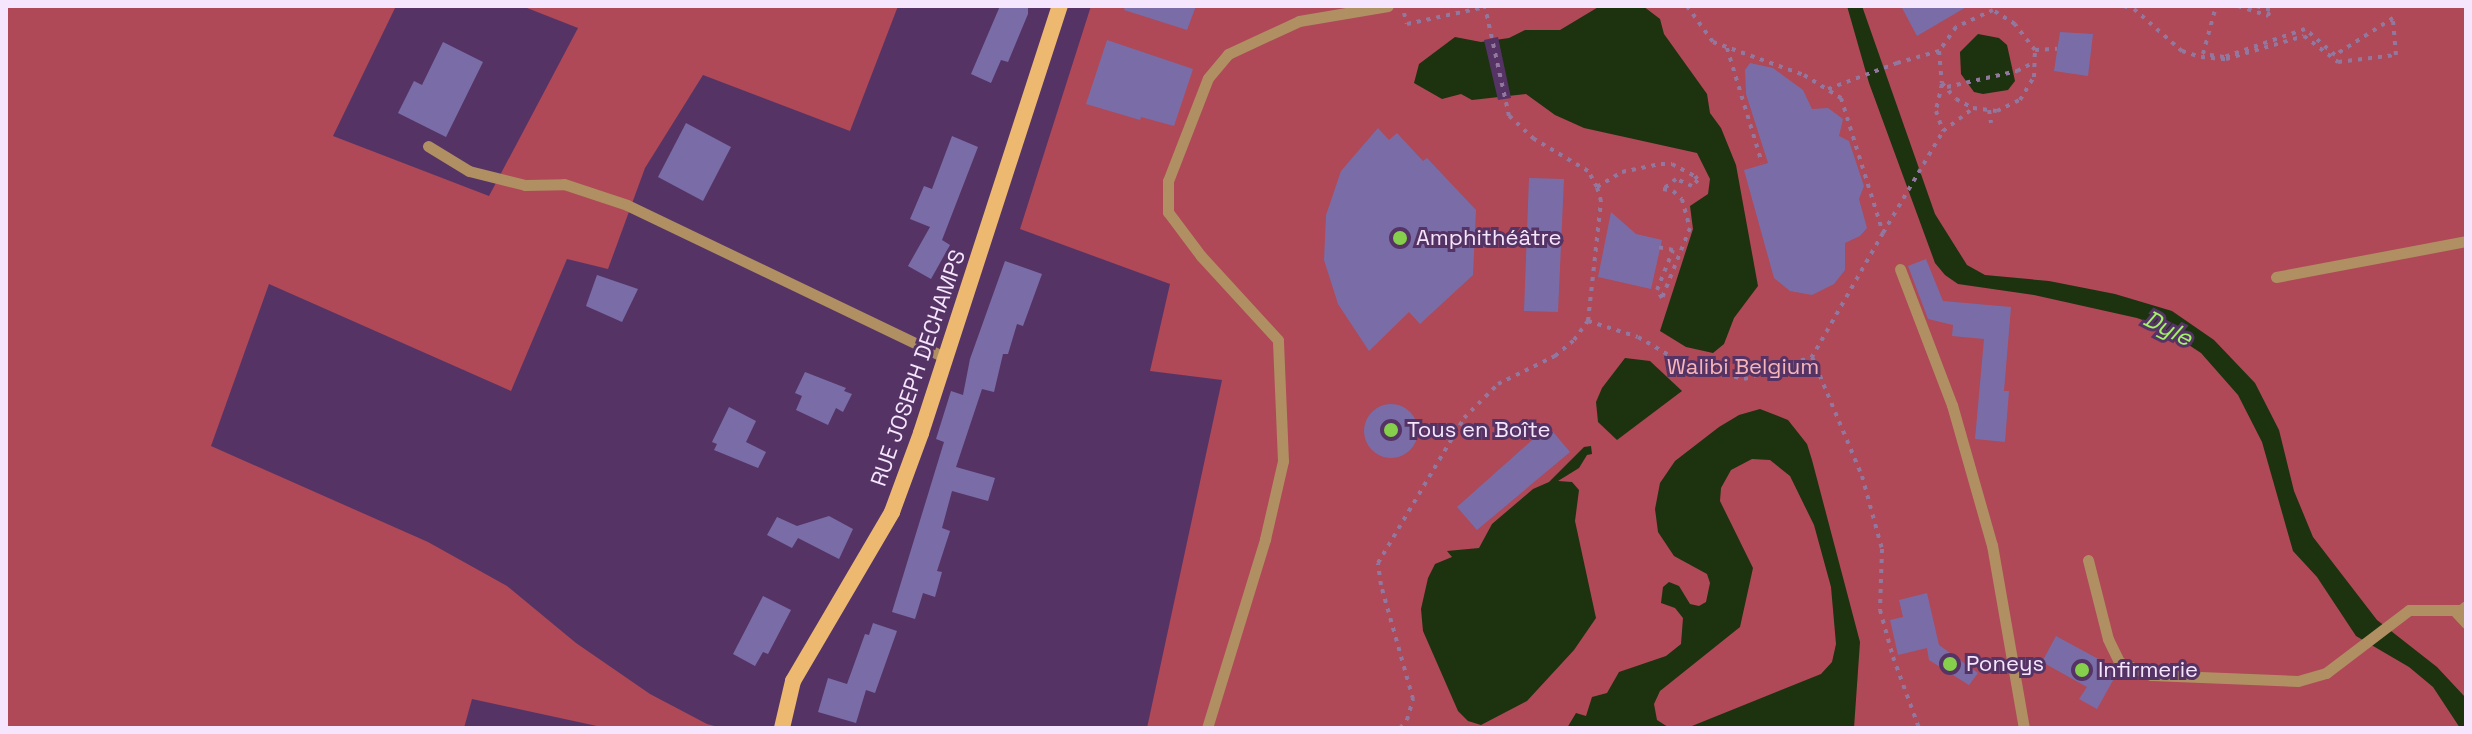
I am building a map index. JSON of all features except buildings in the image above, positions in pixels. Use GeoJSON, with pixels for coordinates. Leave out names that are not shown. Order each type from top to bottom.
{"type":"FeatureCollection","features":[{"type":"Feature","properties":{"kind":"street","name":"RUE JOSEPH DECHAMPS"},"geometry":{"type":"LineString","coordinates":[[782,728],[793,681],[892,512],[946,358],[1060,6]]}},
{"type":"Feature","properties":{"kind":"lane"},"geometry":{"type":"LineString","coordinates":[[1207,728],[1265,539],[1283,461],[1278,340],[1201,256],[1168,212],[1168,181],[1208,78],[1228,54],[1299,21],[1388,6]]}},
{"type":"Feature","properties":{"kind":"lane"},"geometry":{"type":"LineString","coordinates":[[428,146],[469,171],[525,185],[564,184],[627,205],[946,358]]}},
{"type":"Feature","properties":{"kind":"lane"},"geometry":{"type":"LineString","coordinates":[[2276,277],[2463,243]]}},
{"type":"Feature","properties":{"kind":"lane"},"geometry":{"type":"LineString","coordinates":[[1900,269],[1952,405],[1989,532],[2024,728]]}},
{"type":"Feature","properties":{"kind":"lane"},"geometry":{"type":"LineString","coordinates":[[2088,560],[2108,639],[2119,662],[2151,675],[2298,681],[2326,673],[2348,659],[2409,610],[2460,608],[2466,623]]}},
{"type":"Feature","properties":{"kind":"path"},"geometry":{"type":"LineString","coordinates":[[1400,728],[1407,720],[1413,699],[1381,585],[1378,563],[1464,418],[1498,384],[1555,356],[1574,340],[1588,321],[1601,201],[1588,171],[1557,155],[1509,116],[1486,6],[1407,24]]}},
{"type":"Feature","properties":{"kind":"path"},"geometry":{"type":"LineString","coordinates":[[1687,6],[1713,42],[1760,57],[1841,98],[1883,233]]}},
{"type":"Feature","properties":{"kind":"path"},"geometry":{"type":"LineString","coordinates":[[2124,6],[2134,7],[2182,51],[2201,57],[2226,59],[2304,36],[2338,62],[2396,55],[2393,18],[2335,55],[2305,29],[2224,57],[2203,54],[2216,6]]}},
{"type":"Feature","properties":{"kind":"path"},"geometry":{"type":"LineString","coordinates":[[2238,6],[2268,16],[2270,10],[2256,6]]}},
{"type":"Feature","properties":{"kind":"path"},"geometry":{"type":"LineString","coordinates":[[1827,89],[1939,51],[1956,27],[1994,8],[2015,24],[2035,50],[2034,77],[2020,100],[1997,111],[1973,108],[1956,99],[1945,85],[1939,51]]}},
{"type":"Feature","properties":{"kind":"path"},"geometry":{"type":"LineString","coordinates":[[1727,48],[1762,163]]}},
{"type":"Feature","properties":{"kind":"path"},"geometry":{"type":"LineString","coordinates":[[2035,50],[2057,49]]}},
{"type":"Feature","properties":{"kind":"path"},"geometry":{"type":"LineString","coordinates":[[1945,85],[2017,71],[2035,62]]}},
{"type":"Feature","properties":{"kind":"path"},"geometry":{"type":"LineString","coordinates":[[1943,131],[1936,111],[1945,85]]}},
{"type":"Feature","properties":{"kind":"path"},"geometry":{"type":"LineString","coordinates":[[1588,321],[1638,337],[1686,365],[1744,379],[1812,357],[1943,131],[1973,108]]}},
{"type":"Feature","properties":{"kind":"path"},"geometry":{"type":"LineString","coordinates":[[1989,110],[1991,123]]}},
{"type":"Feature","properties":{"kind":"path"},"geometry":{"type":"LineString","coordinates":[[1597,187],[1622,172],[1661,164],[1672,164],[1695,176],[1698,180],[1692,186],[1676,179],[1663,189],[1677,194],[1686,205],[1690,228],[1662,298],[1657,290],[1673,250]]}},
{"type":"Feature","properties":{"kind":"path"},"geometry":{"type":"LineString","coordinates":[[1658,247],[1681,253]]}},
{"type":"Feature","properties":{"kind":"path"},"geometry":{"type":"LineString","coordinates":[[1812,357],[1862,476],[1882,549],[1880,610],[1893,657],[1919,728]]}},
{"type":"Feature","properties":{"kind":"green space"},"geometry":{"type":"Polygon","coordinates":[[[6,6],[396,6],[333,136],[489,196],[578,28],[522,6],[898,6],[850,131],[703,75],[645,168],[608,269],[567,259],[511,391],[269,284],[211,446],[428,542],[507,586],[576,643],[650,694],[707,724],[722,728],[606,728],[472,699],[464,728],[6,728],[6,6]]]}},
{"type":"Feature","properties":{"kind":"green space","name":"Walibi Belgium"},"geometry":{"type":"Polygon","coordinates":[[[1091,6],[2466,6],[2466,728],[1147,728],[1222,380],[1150,371],[1170,284],[1020,229],[1091,6]]]}},
{"type":"Feature","properties":{"kind":"water"},"geometry":{"type":"Polygon","coordinates":[[[1600,6],[1643,6],[1660,19],[1664,34],[1707,94],[1710,113],[1721,128],[1736,165],[1758,286],[1734,318],[1724,344],[1713,353],[1686,347],[1660,331],[1693,229],[1690,206],[1708,194],[1710,179],[1697,153],[1584,128],[1555,115],[1526,94],[1472,100],[1461,94],[1442,99],[1414,83],[1419,64],[1455,37],[1481,42],[1509,38],[1525,30],[1560,30],[1600,6]]]}},
{"type":"Feature","properties":{"kind":"water","name":"Dyle"},"geometry":{"type":"Polygon","coordinates":[[[1847,6],[1862,6],[1935,214],[1967,265],[1985,275],[2049,281],[2115,294],[2172,311],[2214,340],[2255,383],[2279,430],[2294,491],[2313,537],[2377,620],[2437,667],[2465,697],[2466,728],[2460,728],[2433,687],[2409,667],[2356,636],[2317,577],[2293,551],[2262,442],[2238,395],[2201,353],[2160,326],[2137,318],[2034,295],[1958,284],[1945,275],[1935,263],[1869,83],[1847,6]]]}},
{"type":"Feature","properties":{"kind":"water"},"geometry":{"type":"Polygon","coordinates":[[[1978,34],[1999,38],[2007,45],[2015,81],[2008,90],[1983,94],[1974,92],[1961,74],[1960,52],[1978,34]]]}},
{"type":"Feature","properties":{"kind":"water"},"geometry":{"type":"Polygon","coordinates":[[[1625,358],[1650,361],[1682,391],[1617,440],[1598,422],[1596,402],[1602,388],[1625,358]]]}},
{"type":"Feature","properties":{"kind":"water"},"geometry":{"type":"Polygon","coordinates":[[[1760,409],[1788,420],[1807,444],[1812,460],[1860,642],[1854,728],[1687,728],[1821,674],[1832,662],[1836,644],[1831,587],[1814,525],[1790,476],[1770,460],[1752,459],[1731,470],[1721,488],[1720,501],[1753,568],[1740,627],[1660,691],[1654,704],[1657,720],[1668,727],[1686,728],[1567,728],[1576,713],[1586,716],[1592,697],[1607,693],[1619,672],[1666,656],[1681,644],[1683,618],[1675,608],[1661,603],[1663,587],[1669,582],[1679,586],[1690,604],[1699,606],[1706,602],[1710,583],[1707,574],[1674,556],[1658,532],[1655,509],[1660,483],[1675,461],[1719,427],[1739,415],[1760,409]]]}},
{"type":"Feature","properties":{"kind":"water"},"geometry":{"type":"Polygon","coordinates":[[[1591,446],[1592,454],[1587,455],[1579,468],[1558,481],[1572,482],[1579,490],[1575,521],[1596,618],[1574,650],[1527,701],[1481,725],[1468,721],[1458,711],[1423,631],[1421,609],[1428,578],[1435,564],[1452,557],[1447,551],[1479,548],[1492,524],[1533,489],[1549,482],[1584,447],[1591,446]]]}},
{"type":"Feature","properties":{"kind":"pier"},"geometry":{"type":"Polygon","coordinates":[[[1498,37],[1511,98],[1498,100],[1484,40],[1498,37]]]}},
{"type":"Feature","properties":{"kind":"place","name":"Amphithéâtre"},"geometry":{"type":"Point","coordinates":[1400,238]}},
{"type":"Feature","properties":{"kind":"place","name":"Tous en Boîte"},"geometry":{"type":"Point","coordinates":[1391,430]}},
{"type":"Feature","properties":{"kind":"place","name":"Poneys"},"geometry":{"type":"Point","coordinates":[1950,664]}},
{"type":"Feature","properties":{"kind":"place","name":"Infirmerie"},"geometry":{"type":"Point","coordinates":[2082,670]}}]}
